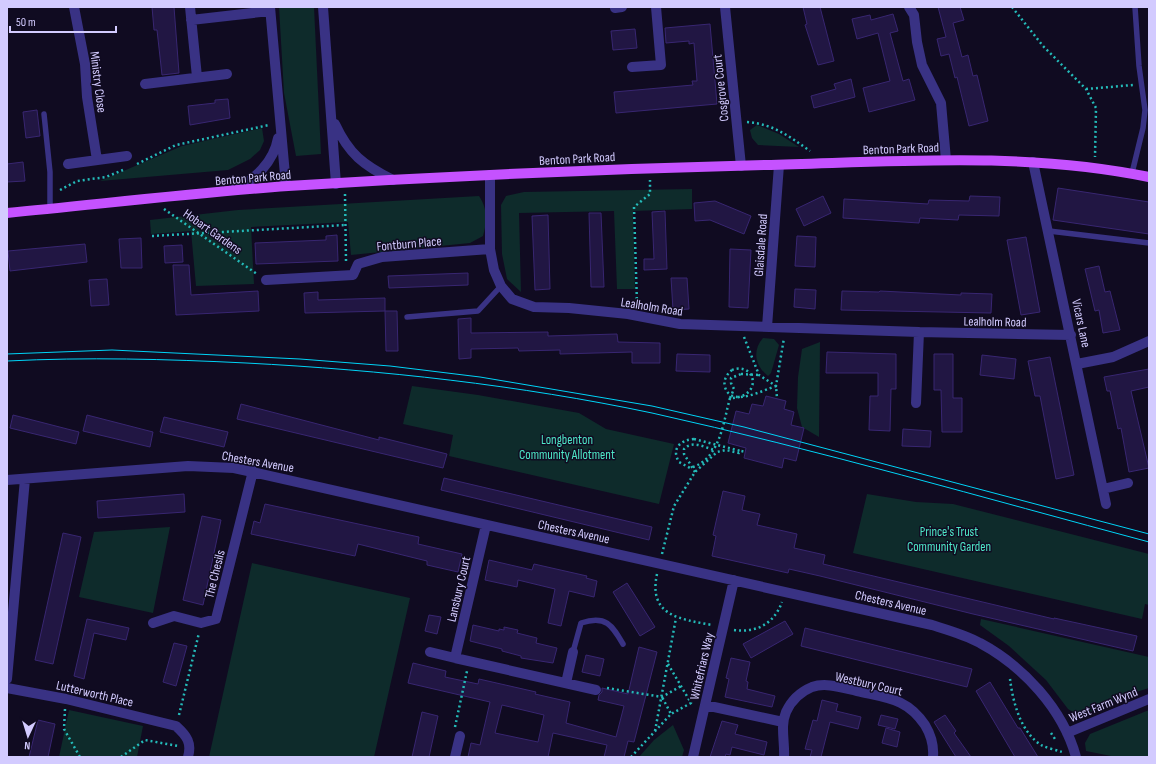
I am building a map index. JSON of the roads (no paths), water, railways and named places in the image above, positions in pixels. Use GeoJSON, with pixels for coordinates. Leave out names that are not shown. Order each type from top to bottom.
{"type":"FeatureCollection","features":[{"type":"Feature","properties":{"kind":"main road","name":"Benton Park Road"},"geometry":{"type":"LineString","coordinates":[[7,214],[286,186],[649,167],[946,160],[1033,162],[1132,173],[1149,177]]}},
{"type":"Feature","properties":{"kind":"street","name":"Ministry Close"},"geometry":{"type":"LineString","coordinates":[[74,7],[85,64],[87,97],[97,160]]}},
{"type":"Feature","properties":{"kind":"street"},"geometry":{"type":"LineString","coordinates":[[190,7],[197,77]]}},
{"type":"Feature","properties":{"kind":"street"},"geometry":{"type":"LineString","coordinates":[[323,7],[332,119],[340,183]]}},
{"type":"Feature","properties":{"kind":"street"},"geometry":{"type":"LineString","coordinates":[[632,67],[661,65],[656,7]]}},
{"type":"Feature","properties":{"kind":"street","name":"Cosgrove Court"},"geometry":{"type":"LineString","coordinates":[[725,7],[741,166]]}},
{"type":"Feature","properties":{"kind":"street"},"geometry":{"type":"LineString","coordinates":[[909,7],[914,15],[917,42],[922,65],[941,103],[946,160]]}},
{"type":"Feature","properties":{"kind":"street"},"geometry":{"type":"LineString","coordinates":[[191,20],[270,9],[286,186]]}},
{"type":"Feature","properties":{"kind":"street"},"geometry":{"type":"LineString","coordinates":[[145,84],[227,74]]}},
{"type":"Feature","properties":{"kind":"street"},"geometry":{"type":"LineString","coordinates":[[332,119],[342,140],[356,157],[373,170],[393,180]]}},
{"type":"Feature","properties":{"kind":"street"},"geometry":{"type":"LineString","coordinates":[[228,192],[244,185],[262,169],[275,152],[280,124]]}},
{"type":"Feature","properties":{"kind":"street"},"geometry":{"type":"LineString","coordinates":[[68,164],[127,156]]}},
{"type":"Feature","properties":{"kind":"street","name":"Vicars Lane"},"geometry":{"type":"LineString","coordinates":[[1033,162],[1049,231],[1106,504]]}},
{"type":"Feature","properties":{"kind":"street","name":"Glaisdale Road"},"geometry":{"type":"LineString","coordinates":[[767,327],[779,165]]}},
{"type":"Feature","properties":{"kind":"street","name":"Lealholm Road"},"geometry":{"type":"LineString","coordinates":[[490,175],[490,249],[494,270],[501,286],[512,299],[534,307],[569,308],[638,316],[680,324],[740,327],[1071,335]]}},
{"type":"Feature","properties":{"kind":"street","name":"Fontburn Place"},"geometry":{"type":"LineString","coordinates":[[266,280],[346,276],[353,275],[358,264],[382,257],[490,249]]}},
{"type":"Feature","properties":{"kind":"street"},"geometry":{"type":"LineString","coordinates":[[916,403],[919,332]]}},
{"type":"Feature","properties":{"kind":"street"},"geometry":{"type":"LineString","coordinates":[[1077,364],[1113,357],[1149,341]]}},
{"type":"Feature","properties":{"kind":"street","name":"Chesters Avenue"},"geometry":{"type":"LineString","coordinates":[[7,480],[188,466],[215,466],[253,471],[932,625],[980,642],[1015,664],[1040,691],[1067,733],[1075,756]]}},
{"type":"Feature","properties":{"kind":"street","name":"The Chesils"},"geometry":{"type":"LineString","coordinates":[[153,623],[174,616],[201,623],[216,619],[253,471]]}},
{"type":"Feature","properties":{"kind":"street"},"geometry":{"type":"LineString","coordinates":[[7,680],[25,479]]}},
{"type":"Feature","properties":{"kind":"street"},"geometry":{"type":"LineString","coordinates":[[1103,489],[1128,483]]}},
{"type":"Feature","properties":{"kind":"street","name":"Lansbury Court"},"geometry":{"type":"LineString","coordinates":[[455,658],[486,525]]}},
{"type":"Feature","properties":{"kind":"street","name":"Whitefriars Way"},"geometry":{"type":"LineString","coordinates":[[693,757],[734,580]]}},
{"type":"Feature","properties":{"kind":"street"},"geometry":{"type":"LineString","coordinates":[[430,652],[596,690]]}},
{"type":"Feature","properties":{"kind":"street"},"geometry":{"type":"LineString","coordinates":[[566,683],[573,652]]}},
{"type":"Feature","properties":{"kind":"street","name":"Westbury Court"},"geometry":{"type":"LineString","coordinates":[[784,757],[783,722],[786,714],[793,700],[814,687],[837,687],[895,700],[911,708],[917,714],[930,736],[933,748],[933,757]]}},
{"type":"Feature","properties":{"kind":"street","name":"Lutterworth Place"},"geometry":{"type":"LineString","coordinates":[[7,688],[66,699],[176,726],[187,736],[189,752]]}},
{"type":"Feature","properties":{"kind":"street","name":"West Farm Wynd"},"geometry":{"type":"LineString","coordinates":[[1067,733],[1149,699]]}},
{"type":"Feature","properties":{"kind":"street"},"geometry":{"type":"LineString","coordinates":[[705,705],[783,722]]}},
{"type":"Feature","properties":{"kind":"street"},"geometry":{"type":"LineString","coordinates":[[455,757],[460,736]]}},
{"type":"Feature","properties":{"kind":"lane"},"geometry":{"type":"LineString","coordinates":[[1132,173],[1143,128],[1145,110],[1139,66],[1135,7]]}},
{"type":"Feature","properties":{"kind":"lane"},"geometry":{"type":"LineString","coordinates":[[44,114],[50,209]]}},
{"type":"Feature","properties":{"kind":"lane"},"geometry":{"type":"LineString","coordinates":[[1049,231],[1149,243]]}},
{"type":"Feature","properties":{"kind":"lane"},"geometry":{"type":"LineString","coordinates":[[407,317],[478,311],[501,286]]}},
{"type":"Feature","properties":{"kind":"lane"},"geometry":{"type":"LineString","coordinates":[[573,652],[581,623],[590,620],[600,621],[612,626],[623,644]]}},
{"type":"Feature","properties":{"kind":"tram line"},"geometry":{"type":"LineString","coordinates":[[7,354],[112,350],[300,359],[390,366],[480,377],[652,406],[744,427],[1149,534]]}},
{"type":"Feature","properties":{"kind":"tram line"},"geometry":{"type":"LineString","coordinates":[[7,361],[126,359],[297,366],[450,380],[552,394],[652,413],[715,427],[901,475],[1149,542]]}},
{"type":"Feature","properties":{"kind":"park label","name":"Longbenton Community Allotment"},"geometry":{"type":"Point","coordinates":[567,446]}},
{"type":"Feature","properties":{"kind":"park label","name":"Prince's Trust Community Garden"},"geometry":{"type":"Point","coordinates":[949,538]}}]}
